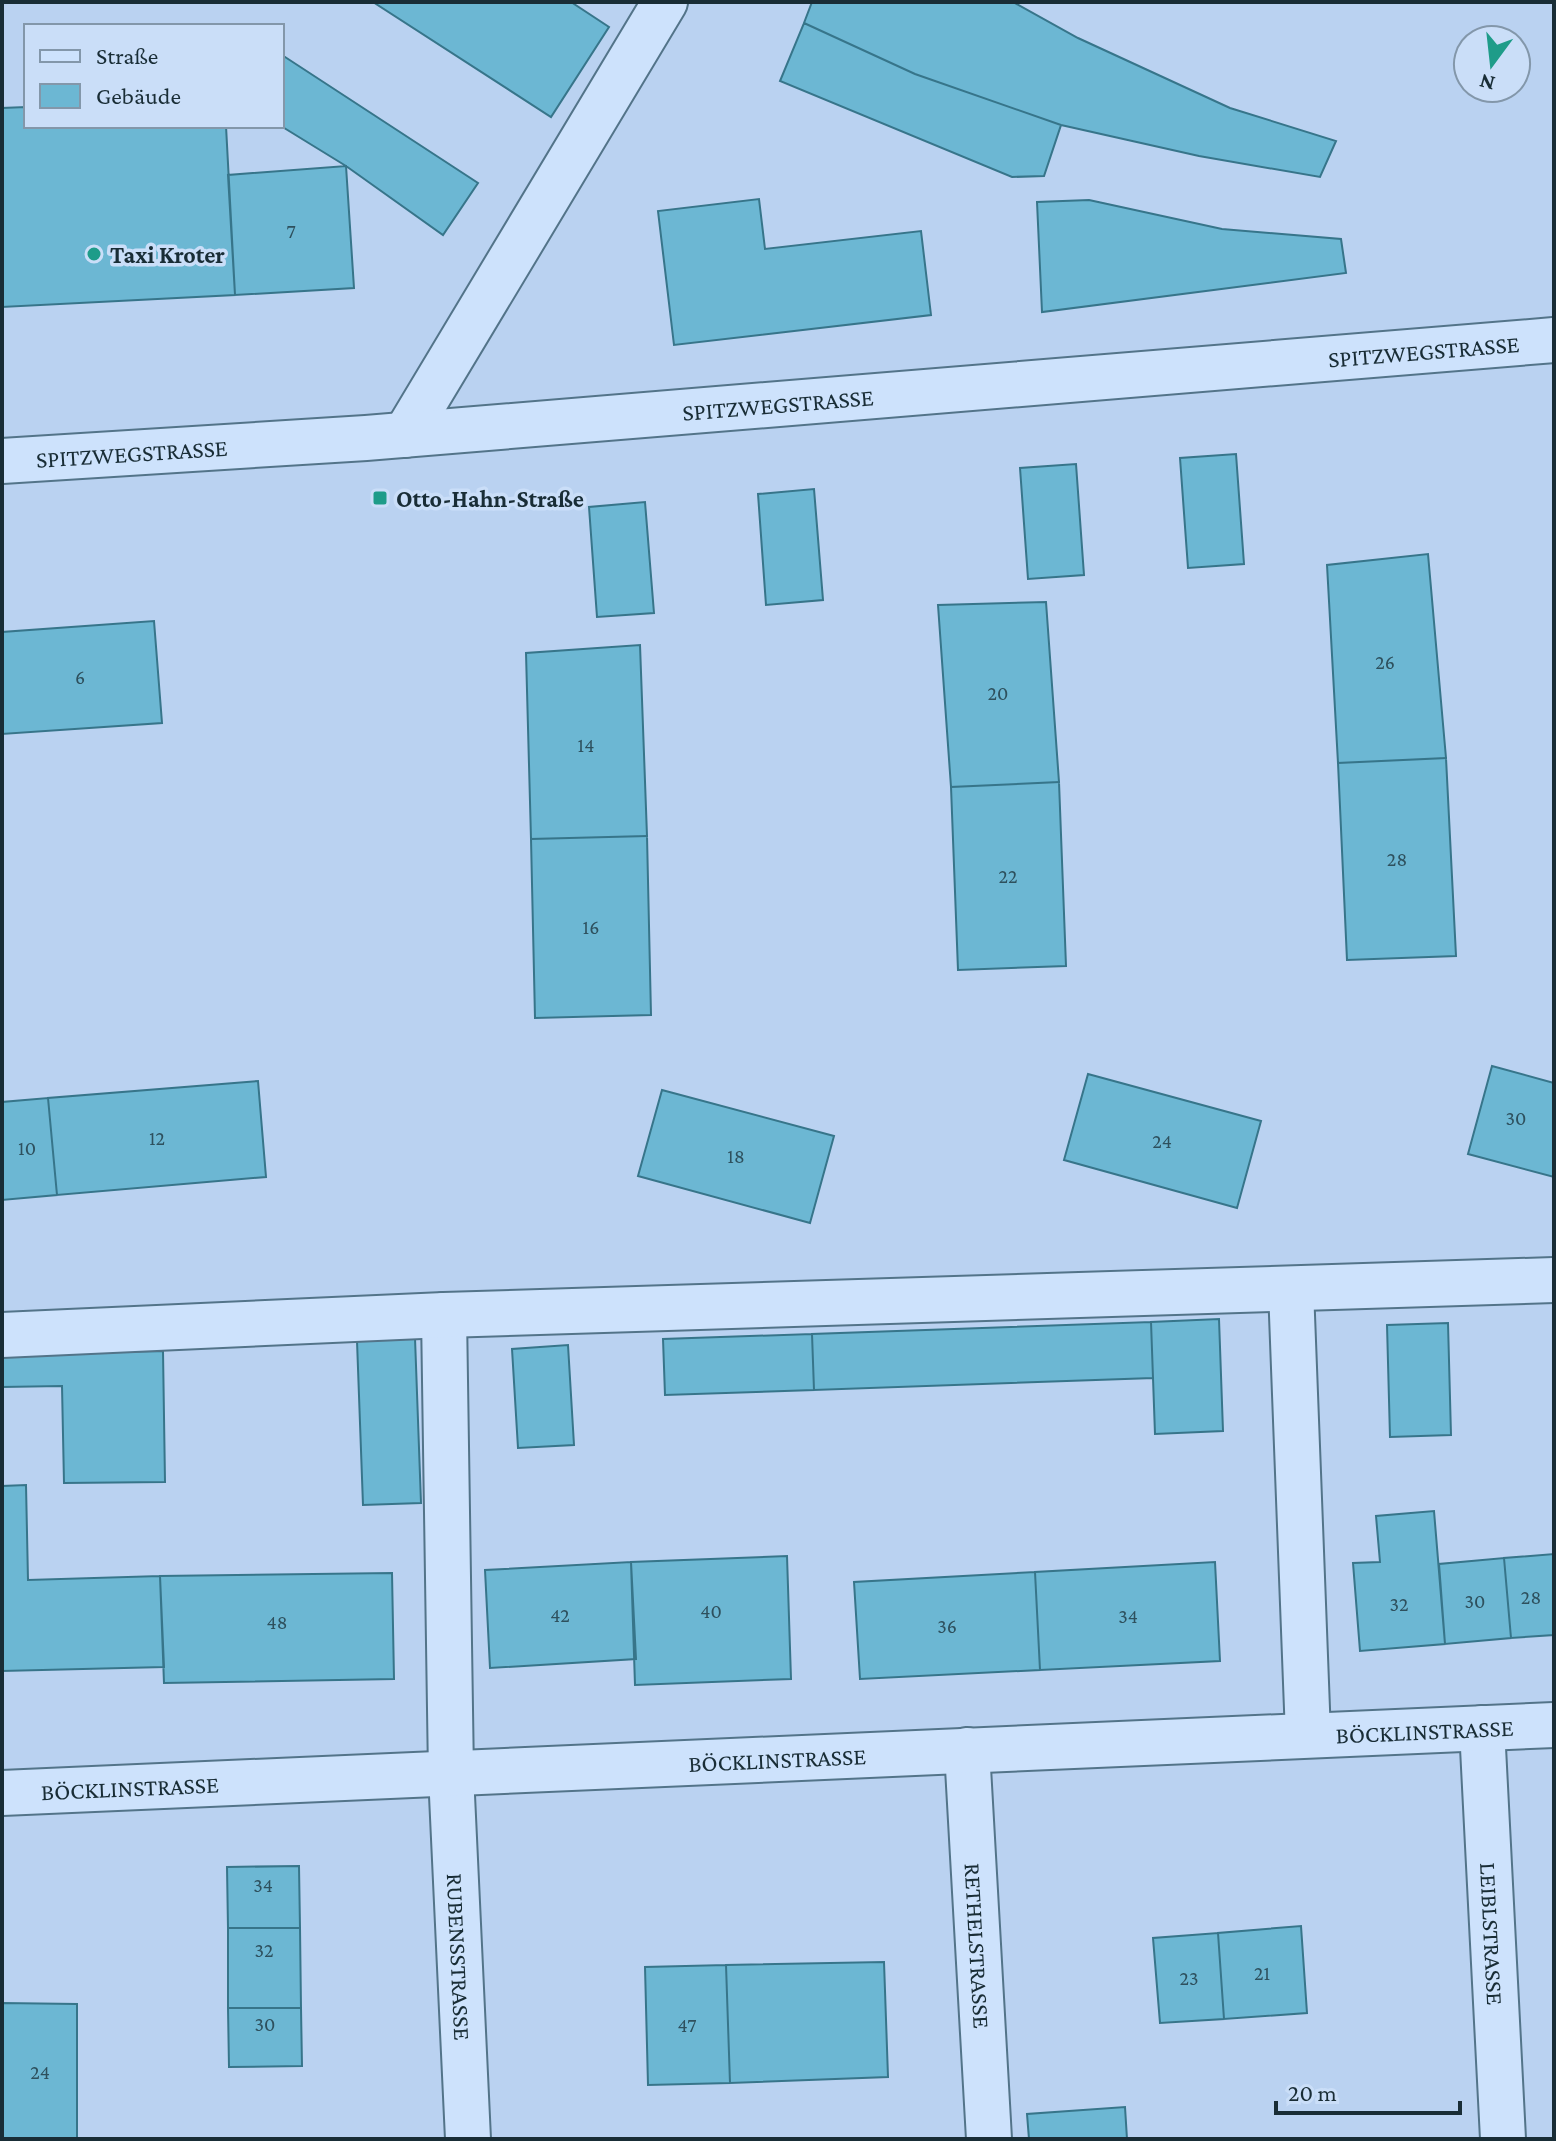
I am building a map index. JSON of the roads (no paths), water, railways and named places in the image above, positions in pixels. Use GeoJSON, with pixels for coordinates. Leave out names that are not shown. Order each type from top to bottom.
{"type":"FeatureCollection","features":[{"type":"Feature","properties":{"kind":"street"},"geometry":{"type":"LineString","coordinates":[[405,435],[665,2]]}},
{"type":"Feature","properties":{"kind":"street","name":"SPITZWEGSTRASSE"},"geometry":{"type":"LineString","coordinates":[[2,461],[405,435],[1554,340]]}},
{"type":"Feature","properties":{"kind":"street"},"geometry":{"type":"LineString","coordinates":[[2,1335],[444,1315],[1554,1280]]}},
{"type":"Feature","properties":{"kind":"street"},"geometry":{"type":"LineString","coordinates":[[1291,1289],[1308,1735]]}},
{"type":"Feature","properties":{"kind":"street","name":"RUBENSSTRASSE"},"geometry":{"type":"LineString","coordinates":[[444,1315],[451,1774],[468,2139]]}},
{"type":"Feature","properties":{"kind":"street","name":"BÖCKLINSTRASSE"},"geometry":{"type":"LineString","coordinates":[[2,1793],[1554,1725]]}},
{"type":"Feature","properties":{"kind":"street","name":"LEIBLSTRASSE"},"geometry":{"type":"LineString","coordinates":[[1482,1728],[1503,2139]]}},
{"type":"Feature","properties":{"kind":"street","name":"RETHELSTRASSE"},"geometry":{"type":"LineString","coordinates":[[967,1750],[989,2139]]}},
{"type":"Feature","properties":{"kind":"place","name":"Taxi Kroter"},"geometry":{"type":"Point","coordinates":[94,254]}},
{"type":"Feature","properties":{"kind":"place","name":"Otto-Hahn-Straße"},"geometry":{"type":"Point","coordinates":[380,498]}}]}
